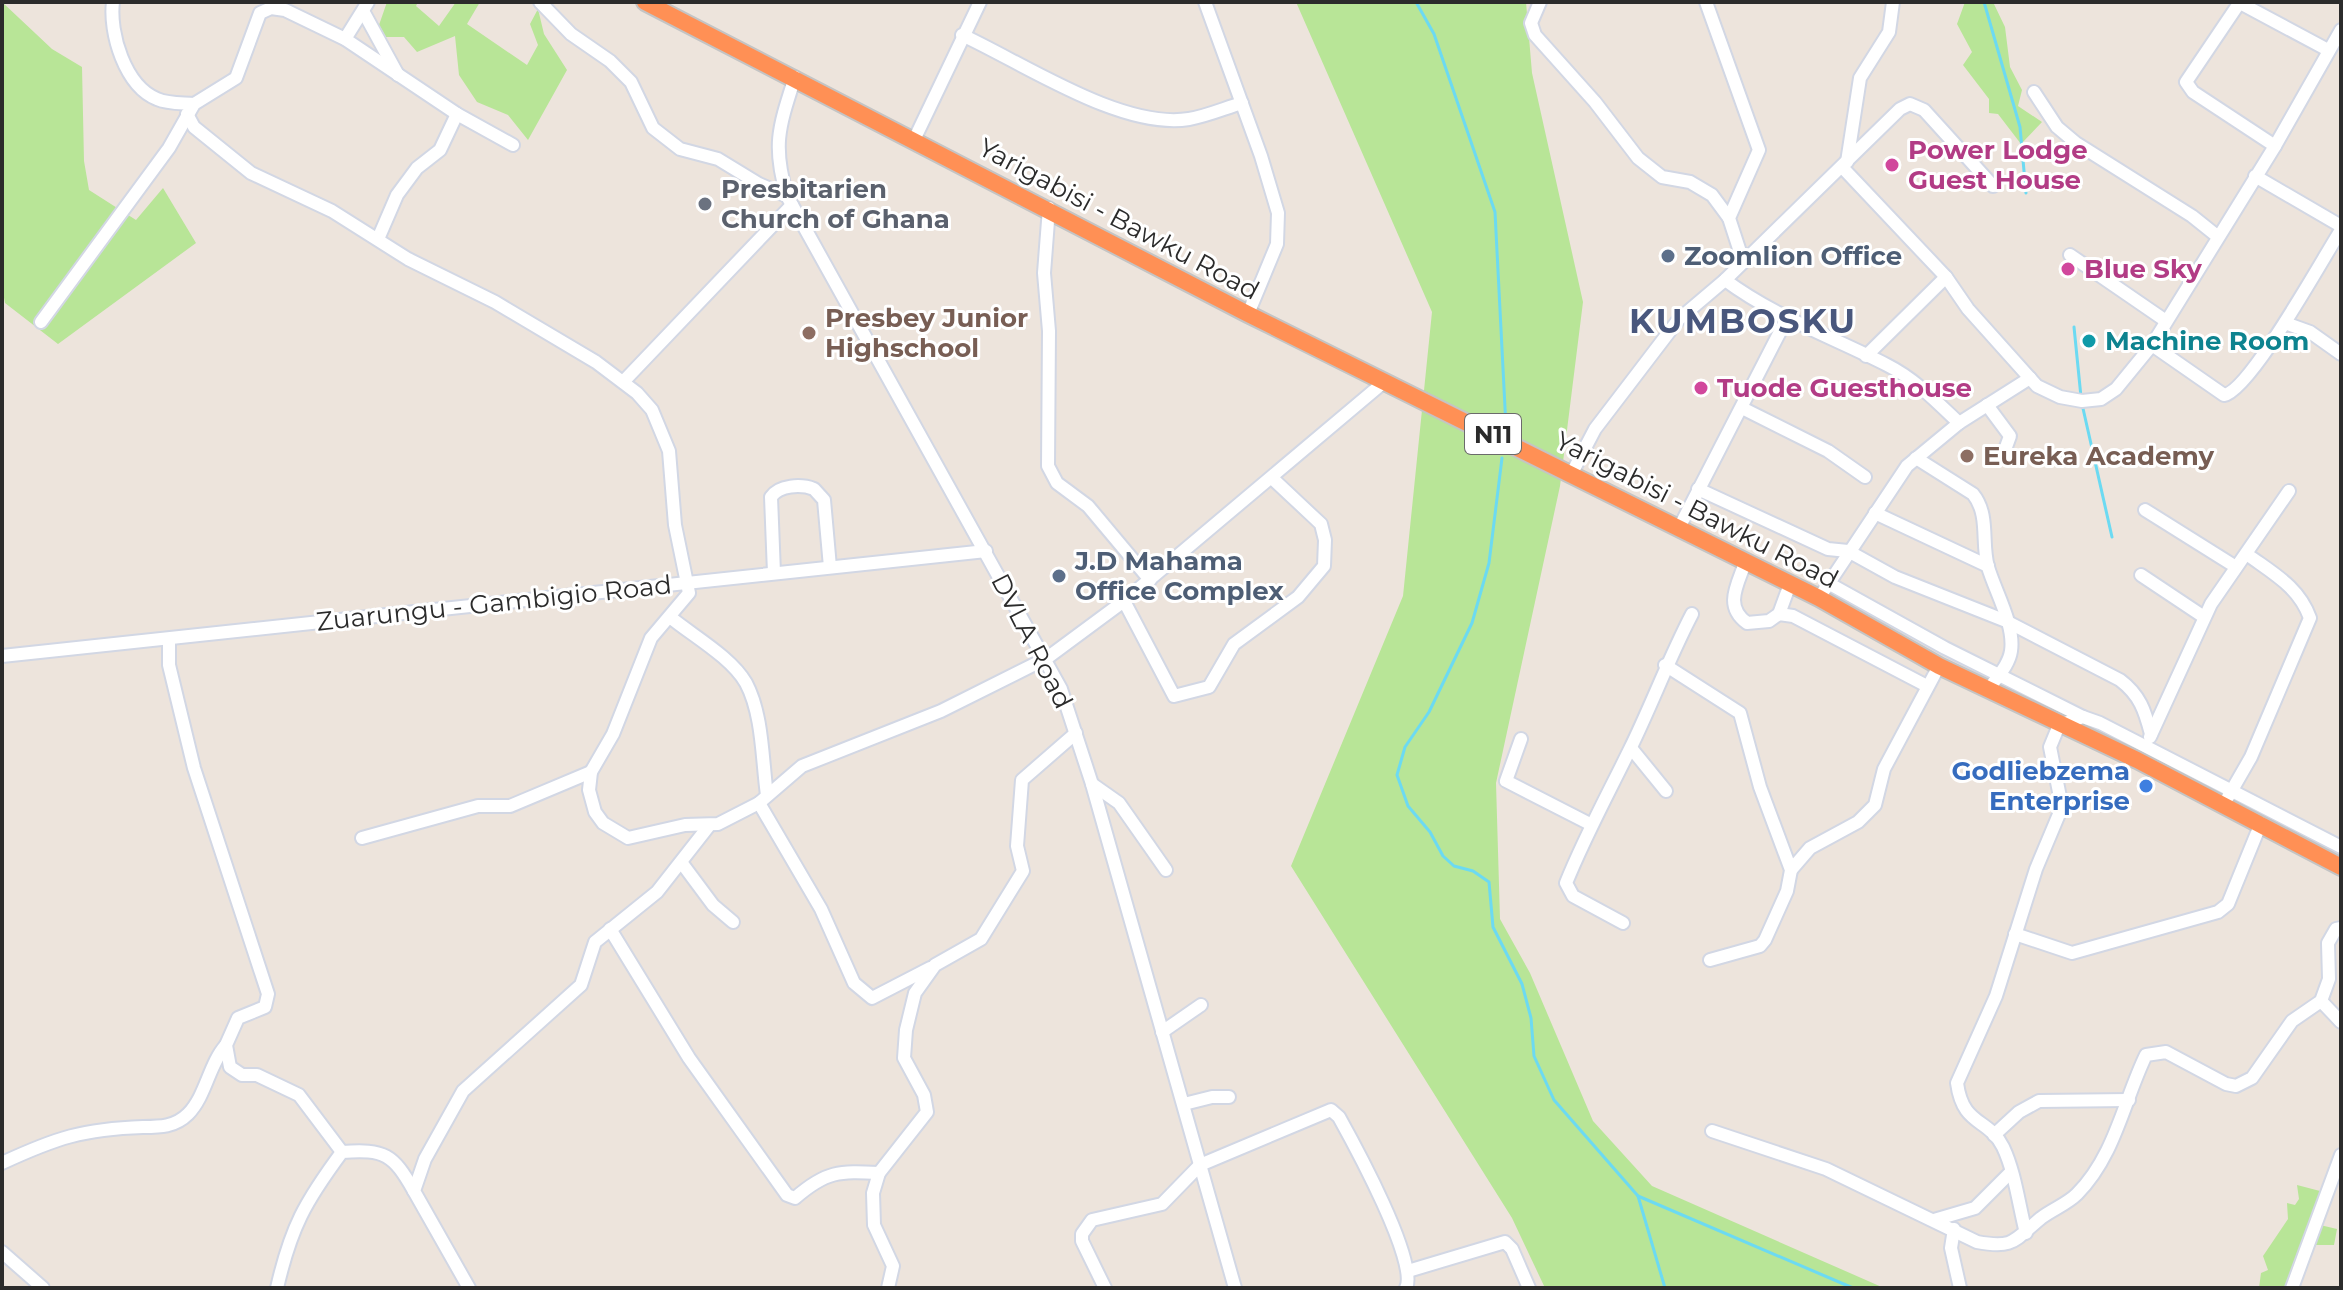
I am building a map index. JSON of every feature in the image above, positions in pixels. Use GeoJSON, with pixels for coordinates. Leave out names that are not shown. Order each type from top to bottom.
{"type":"FeatureCollection","features":[{"type":"Feature","properties":{"kind":"highway","name":"Yarigabisi - Bawku Road"},"geometry":{"type":"LineString","coordinates":[[645,2],[1049,208],[1248,314],[1819,598],[1939,666],[2059,725],[2228,798],[2261,823],[2341,867]]}},
{"type":"Feature","properties":{"kind":"street"},"geometry":{"type":"LineString","coordinates":[[113,2],[114,37],[144,91],[156,99],[191,109]]}},
{"type":"Feature","properties":{"kind":"street"},"geometry":{"type":"LineString","coordinates":[[540,2],[571,34],[610,61],[631,82],[653,128],[680,149],[738,168],[790,201],[623,382]]}},
{"type":"Feature","properties":{"kind":"street"},"geometry":{"type":"LineString","coordinates":[[914,140],[978,5],[964,2]]}},
{"type":"Feature","properties":{"kind":"street"},"geometry":{"type":"LineString","coordinates":[[1205,2],[1273,191],[1280,227],[1277,244],[1248,314]]}},
{"type":"Feature","properties":{"kind":"street"},"geometry":{"type":"LineString","coordinates":[[1540,2],[1531,23],[1535,35],[1595,102],[1621,139],[1662,177],[1690,182],[1712,195],[1729,218],[1743,261]]}},
{"type":"Feature","properties":{"kind":"street"},"geometry":{"type":"LineString","coordinates":[[1706,2],[1759,150],[1729,218]]}},
{"type":"Feature","properties":{"kind":"street"},"geometry":{"type":"LineString","coordinates":[[1844,164],[1860,78],[1889,32],[1893,2]]}},
{"type":"Feature","properties":{"kind":"street"},"geometry":{"type":"LineString","coordinates":[[2275,146],[2193,92],[2186,82],[2240,2],[2328,50]]}},
{"type":"Feature","properties":{"kind":"street"},"geometry":{"type":"LineString","coordinates":[[345,39],[365,6]]}},
{"type":"Feature","properties":{"kind":"street"},"geometry":{"type":"LineString","coordinates":[[365,6],[399,78]]}},
{"type":"Feature","properties":{"kind":"street"},"geometry":{"type":"LineString","coordinates":[[41,322],[169,148],[191,109],[236,78],[260,13],[271,8],[285,10],[345,39],[399,78],[513,145]]}},
{"type":"Feature","properties":{"kind":"street"},"geometry":{"type":"LineString","coordinates":[[1844,164],[1946,277],[1968,309],[2037,386],[2060,397],[2082,401],[2101,399],[2116,389],[2152,345],[2275,146],[2341,30]]}},
{"type":"Feature","properties":{"kind":"street"},"geometry":{"type":"LineString","coordinates":[[962,35],[1099,103],[1128,113],[1155,119],[1189,119],[1242,103]]}},
{"type":"Feature","properties":{"kind":"street","name":"DVLA Road"},"geometry":{"type":"LineString","coordinates":[[795,77],[778,131],[777,162],[790,201],[1047,658],[1092,784],[1235,1288]]}},
{"type":"Feature","properties":{"kind":"street"},"geometry":{"type":"LineString","coordinates":[[2034,92],[2057,127],[2076,143],[2192,216],[2217,236]]}},
{"type":"Feature","properties":{"kind":"street"},"geometry":{"type":"LineString","coordinates":[[1572,473],[1595,429],[1644,360],[1679,319],[1725,280],[1900,109],[1910,104],[1924,110],[1993,186]]}},
{"type":"Feature","properties":{"kind":"street"},"geometry":{"type":"LineString","coordinates":[[191,109],[194,127],[251,173],[332,211],[408,259],[495,302],[623,382],[652,410],[669,451],[675,525],[687,597],[648,643],[613,734],[591,772],[589,790],[595,812],[618,834],[628,838],[685,825],[708,827]]}},
{"type":"Feature","properties":{"kind":"street"},"geometry":{"type":"LineString","coordinates":[[378,239],[397,195],[417,168],[440,150],[457,114]]}},
{"type":"Feature","properties":{"kind":"street"},"geometry":{"type":"LineString","coordinates":[[2152,345],[2224,395],[2237,390],[2285,323],[2341,228],[2255,176]]}},
{"type":"Feature","properties":{"kind":"street"},"geometry":{"type":"LineString","coordinates":[[1049,208],[1044,273],[1049,331],[1048,466],[1057,483],[1088,506],[1150,580]]}},
{"type":"Feature","properties":{"kind":"street"},"geometry":{"type":"LineString","coordinates":[[2070,255],[2166,321]]}},
{"type":"Feature","properties":{"kind":"street"},"geometry":{"type":"LineString","coordinates":[[1866,356],[1946,277]]}},
{"type":"Feature","properties":{"kind":"street"},"geometry":{"type":"LineString","coordinates":[[1725,280],[1786,320],[1889,366],[1928,394],[1959,423]]}},
{"type":"Feature","properties":{"kind":"street"},"geometry":{"type":"LineString","coordinates":[[1679,528],[1786,320]]}},
{"type":"Feature","properties":{"kind":"street"},"geometry":{"type":"LineString","coordinates":[[2285,323],[2310,332],[2341,354]]}},
{"type":"Feature","properties":{"kind":"street"},"geometry":{"type":"LineString","coordinates":[[1819,598],[1899,475],[1959,423],[2030,378]]}},
{"type":"Feature","properties":{"kind":"street"},"geometry":{"type":"LineString","coordinates":[[414,1191],[425,1159],[463,1091],[581,985],[595,942],[657,892],[708,827],[763,799],[802,766],[941,711],[1047,658],[1150,580],[1384,382]]}},
{"type":"Feature","properties":{"kind":"street"},"geometry":{"type":"LineString","coordinates":[[1987,405],[2010,436],[2006,447]]}},
{"type":"Feature","properties":{"kind":"street"},"geometry":{"type":"LineString","coordinates":[[1742,408],[1828,451],[1865,477]]}},
{"type":"Feature","properties":{"kind":"street"},"geometry":{"type":"LineString","coordinates":[[1916,458],[1976,497],[1985,525],[1988,566],[2006,621],[2011,653],[1989,689]]}},
{"type":"Feature","properties":{"kind":"street"},"geometry":{"type":"LineString","coordinates":[[1124,601],[1174,696],[1209,687],[1234,644],[1298,597],[1324,566],[1325,540],[1321,524],[1273,479]]}},
{"type":"Feature","properties":{"kind":"street"},"geometry":{"type":"LineString","coordinates":[[774,573],[771,497],[779,489],[796,487],[814,489],[824,500],[830,567]]}},
{"type":"Feature","properties":{"kind":"street"},"geometry":{"type":"LineString","coordinates":[[1698,489],[1828,549],[1848,551],[1885,573],[2006,621],[2127,686],[2144,707],[2148,740]]}},
{"type":"Feature","properties":{"kind":"street"},"geometry":{"type":"LineString","coordinates":[[2137,760],[2204,617],[2289,491]]}},
{"type":"Feature","properties":{"kind":"street"},"geometry":{"type":"LineString","coordinates":[[2145,510],[2236,567]]}},
{"type":"Feature","properties":{"kind":"street"},"geometry":{"type":"LineString","coordinates":[[1875,513],[1988,566]]}},
{"type":"Feature","properties":{"kind":"street","name":"Zuarungu - Gambigio Road"},"geometry":{"type":"LineString","coordinates":[[2,656],[169,640],[502,600],[986,551]]}},
{"type":"Feature","properties":{"kind":"street"},"geometry":{"type":"LineString","coordinates":[[2228,798],[2251,757],[2310,618],[2303,599],[2292,587],[2248,555]]}},
{"type":"Feature","properties":{"kind":"street"},"geometry":{"type":"LineString","coordinates":[[1745,563],[1732,601],[1736,615],[1747,623],[1758,624],[1779,614],[1793,616],[1881,659],[1927,686]]}},
{"type":"Feature","properties":{"kind":"street"},"geometry":{"type":"LineString","coordinates":[[2141,575],[2204,617]]}},
{"type":"Feature","properties":{"kind":"street"},"geometry":{"type":"LineString","coordinates":[[1828,583],[1945,648],[2083,717],[2148,740],[2228,798],[2341,847]]}},
{"type":"Feature","properties":{"kind":"street"},"geometry":{"type":"LineString","coordinates":[[1779,614],[1790,584]]}},
{"type":"Feature","properties":{"kind":"street"},"geometry":{"type":"LineString","coordinates":[[1623,923],[1568,891],[1566,883],[1590,824],[1631,748],[1665,665],[1692,614]]}},
{"type":"Feature","properties":{"kind":"street"},"geometry":{"type":"LineString","coordinates":[[670,617],[727,664],[746,684],[755,708],[763,799],[821,909],[854,983],[866,996],[877,996],[981,939],[1023,871],[1017,846],[1022,780],[1076,733]]}},
{"type":"Feature","properties":{"kind":"street"},"geometry":{"type":"LineString","coordinates":[[2,1163],[66,1135],[95,1129],[170,1126],[189,1114],[238,1018],[265,1007],[268,994],[194,768],[169,665],[169,640]]}},
{"type":"Feature","properties":{"kind":"street"},"geometry":{"type":"LineString","coordinates":[[1665,665],[1740,713],[1760,787],[1791,870]]}},
{"type":"Feature","properties":{"kind":"street"},"geometry":{"type":"LineString","coordinates":[[1710,960],[1760,946],[1787,891],[1791,870],[1810,848],[1858,822],[1875,805],[1884,769],[1939,666]]}},
{"type":"Feature","properties":{"kind":"street"},"geometry":{"type":"LineString","coordinates":[[2026,1233],[2003,1148],[1994,1135],[1966,1112],[1957,1083],[1996,996],[2036,869],[2062,807],[2050,747],[2059,725],[2083,717]]}},
{"type":"Feature","properties":{"kind":"street"},"geometry":{"type":"LineString","coordinates":[[1521,739],[1506,781],[1590,824]]}},
{"type":"Feature","properties":{"kind":"street"},"geometry":{"type":"LineString","coordinates":[[1631,748],[1666,791]]}},
{"type":"Feature","properties":{"kind":"street"},"geometry":{"type":"LineString","coordinates":[[362,838],[478,806],[510,806],[591,772]]}},
{"type":"Feature","properties":{"kind":"street"},"geometry":{"type":"LineString","coordinates":[[1092,784],[1119,803],[1166,870]]}},
{"type":"Feature","properties":{"kind":"street"},"geometry":{"type":"LineString","coordinates":[[2015,934],[2072,953],[2218,912],[2228,904],[2261,823]]}},
{"type":"Feature","properties":{"kind":"street"},"geometry":{"type":"LineString","coordinates":[[681,862],[713,905],[733,922]]}},
{"type":"Feature","properties":{"kind":"street"},"geometry":{"type":"LineString","coordinates":[[1712,1131],[1801,1159],[1977,1242],[1999,1246],[2015,1243],[2079,1193],[2106,1152],[2146,1055],[2166,1052],[2226,1084],[2244,1084],[2292,1021],[2321,1001],[2329,979],[2328,943],[2336,929],[2341,928]]}},
{"type":"Feature","properties":{"kind":"street"},"geometry":{"type":"LineString","coordinates":[[610,929],[689,1058],[787,1195],[795,1198],[821,1177],[839,1171],[879,1173]]}},
{"type":"Feature","properties":{"kind":"street"},"geometry":{"type":"LineString","coordinates":[[888,1288],[893,1266],[885,1256],[872,1214],[879,1173],[927,1112],[924,1095],[904,1058],[906,1030],[915,993],[935,965]]}},
{"type":"Feature","properties":{"kind":"street"},"geometry":{"type":"LineString","coordinates":[[2321,1001],[2341,1022]]}},
{"type":"Feature","properties":{"kind":"street"},"geometry":{"type":"LineString","coordinates":[[1162,1032],[1201,1005]]}},
{"type":"Feature","properties":{"kind":"street"},"geometry":{"type":"LineString","coordinates":[[226,1045],[234,1071],[257,1075],[299,1095],[342,1152]]}},
{"type":"Feature","properties":{"kind":"street"},"geometry":{"type":"LineString","coordinates":[[1184,1104],[1212,1097],[1229,1097]]}},
{"type":"Feature","properties":{"kind":"street"},"geometry":{"type":"LineString","coordinates":[[1994,1135],[2019,1112],[2039,1101],[2129,1100]]}},
{"type":"Feature","properties":{"kind":"street"},"geometry":{"type":"LineString","coordinates":[[1105,1288],[1082,1241],[1085,1228],[1099,1217],[1162,1204],[1200,1165],[1331,1110],[1336,1113],[1374,1181],[1408,1271],[1406,1288]]}},
{"type":"Feature","properties":{"kind":"street"},"geometry":{"type":"LineString","coordinates":[[277,1288],[289,1236],[313,1192],[342,1152],[369,1150],[398,1162],[469,1288]]}},
{"type":"Feature","properties":{"kind":"street"},"geometry":{"type":"LineString","coordinates":[[2292,1288],[2341,1155]]}},
{"type":"Feature","properties":{"kind":"street"},"geometry":{"type":"LineString","coordinates":[[1934,1220],[1975,1208],[2010,1173]]}},
{"type":"Feature","properties":{"kind":"street"},"geometry":{"type":"LineString","coordinates":[[1954,1229],[1951,1248],[1960,1288]]}},
{"type":"Feature","properties":{"kind":"street"},"geometry":{"type":"LineString","coordinates":[[1408,1271],[1505,1242],[1512,1249],[1529,1288]]}},
{"type":"Feature","properties":{"kind":"street"},"geometry":{"type":"LineString","coordinates":[[2,1252],[43,1288]]}},
{"type":"Feature","properties":{"kind":"green space"},"geometry":{"type":"Polygon","coordinates":[[[2,2],[52,49],[82,67],[84,161],[89,190],[136,220],[163,188],[196,243],[58,344],[5,303],[2,287],[2,2]]]}},
{"type":"Feature","properties":{"kind":"green space"},"geometry":{"type":"Polygon","coordinates":[[[387,2],[418,2],[416,6],[439,26],[456,2],[480,2],[467,24],[527,65],[538,45],[530,24],[538,9],[544,34],[567,70],[528,140],[508,115],[477,102],[459,75],[455,36],[417,52],[404,37],[386,37],[379,25],[387,2]]]}},
{"type":"Feature","properties":{"kind":"green space"},"geometry":{"type":"Polygon","coordinates":[[[1296,2],[1526,2],[1532,73],[1583,302],[1560,486],[1496,783],[1500,919],[1530,973],[1593,1121],[1652,1186],[1884,1288],[1545,1288],[1512,1218],[1291,866],[1403,596],[1432,312],[1296,2]]]}},
{"type":"Feature","properties":{"kind":"green space"},"geometry":{"type":"Polygon","coordinates":[[[1965,2],[1993,2],[2005,27],[2010,67],[2022,90],[2018,106],[2042,122],[2021,144],[1998,114],[1989,113],[1989,99],[1963,65],[1972,52],[1957,24],[1965,2]]]}},
{"type":"Feature","properties":{"kind":"green space"},"geometry":{"type":"Polygon","coordinates":[[[2297,1185],[2320,1191],[2324,1213],[2320,1225],[2337,1229],[2334,1245],[2316,1245],[2297,1288],[2259,1288],[2261,1273],[2268,1270],[2263,1256],[2288,1219],[2287,1203],[2295,1205],[2299,1199],[2297,1185]]]}},
{"type":"Feature","properties":{"kind":"waterway"},"geometry":{"type":"LineString","coordinates":[[1416,2],[1434,34],[1495,212],[1506,427]]}},
{"type":"Feature","properties":{"kind":"waterway"},"geometry":{"type":"LineString","coordinates":[[1984,2],[2020,127],[2026,193]]}},
{"type":"Feature","properties":{"kind":"waterway"},"geometry":{"type":"LineString","coordinates":[[2074,327],[2081,397]]}},
{"type":"Feature","properties":{"kind":"waterway"},"geometry":{"type":"LineString","coordinates":[[2082,404],[2112,537]]}},
{"type":"Feature","properties":{"kind":"waterway"},"geometry":{"type":"LineString","coordinates":[[1502,458],[1489,563],[1472,623],[1429,712],[1405,747],[1397,775],[1408,806],[1430,832],[1443,856],[1454,866],[1473,871],[1489,882],[1493,927],[1522,984],[1531,1018],[1534,1056],[1554,1100],[1638,1196],[1853,1288]]}},
{"type":"Feature","properties":{"kind":"waterway"},"geometry":{"type":"LineString","coordinates":[[1638,1196],[1665,1288]]}},
{"type":"Feature","properties":{"kind":"place","name":"Power Lodge Guest House"},"geometry":{"type":"Point","coordinates":[1892,165]}},
{"type":"Feature","properties":{"kind":"place","name":"Presbitarien Church of Ghana"},"geometry":{"type":"Point","coordinates":[705,204]}},
{"type":"Feature","properties":{"kind":"place","name":"Zoomlion Office"},"geometry":{"type":"Point","coordinates":[1668,256]}},
{"type":"Feature","properties":{"kind":"place","name":"Blue Sky"},"geometry":{"type":"Point","coordinates":[2068,269]}},
{"type":"Feature","properties":{"kind":"place","name":"Presbey Junior Highschool"},"geometry":{"type":"Point","coordinates":[809,333]}},
{"type":"Feature","properties":{"kind":"place","name":"Machine Room"},"geometry":{"type":"Point","coordinates":[2089,341]}},
{"type":"Feature","properties":{"kind":"place","name":"Tuode Guesthouse"},"geometry":{"type":"Point","coordinates":[1701,388]}},
{"type":"Feature","properties":{"kind":"place","name":"Eureka Academy"},"geometry":{"type":"Point","coordinates":[1967,456]}},
{"type":"Feature","properties":{"kind":"place","name":"J.D Mahama Office Complex"},"geometry":{"type":"Point","coordinates":[1059,576]}},
{"type":"Feature","properties":{"kind":"place","name":"Godliebzema Enterprise"},"geometry":{"type":"Point","coordinates":[2146,786]}},
{"type":"Feature","properties":{"kind":"district","name":"KUMBOSKU"},"geometry":{"type":"Point","coordinates":[1743,321]}}]}
